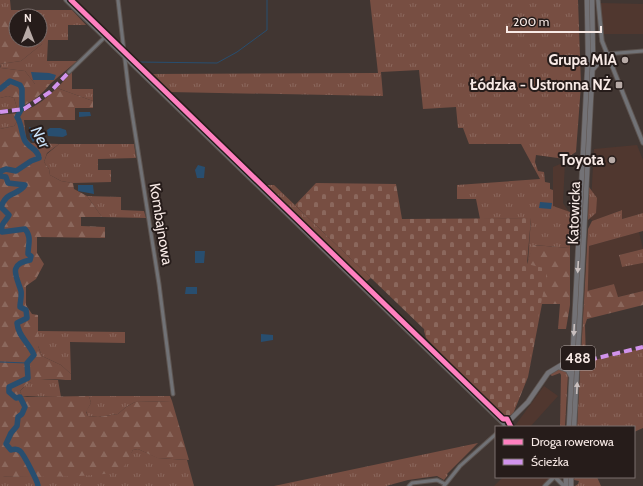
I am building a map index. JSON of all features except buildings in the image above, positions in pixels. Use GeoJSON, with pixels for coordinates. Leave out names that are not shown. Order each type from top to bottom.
{"type":"FeatureCollection","features":[{"type":"Feature","properties":{"kind":"main road","name":"Katowicka"},"geometry":{"type":"LineString","coordinates":[[569,426],[588,56],[587,0]]}},
{"type":"Feature","properties":{"kind":"main road","name":"Katowicka"},"geometry":{"type":"LineString","coordinates":[[574,426],[592,71],[592,0]]}},
{"type":"Feature","properties":{"kind":"main road"},"geometry":{"type":"LineString","coordinates":[[592,71],[599,62],[607,56]]}},
{"type":"Feature","properties":{"kind":"main road"},"geometry":{"type":"LineString","coordinates":[[505,426],[528,402],[548,373],[568,361],[573,352]]}},
{"type":"Feature","properties":{"kind":"main road"},"geometry":{"type":"LineString","coordinates":[[559,367],[568,370],[572,377]]}},
{"type":"Feature","properties":{"kind":"street"},"geometry":{"type":"LineString","coordinates":[[66,0],[505,426]]}},
{"type":"Feature","properties":{"kind":"street","name":"Kombajnowa"},"geometry":{"type":"LineString","coordinates":[[118,0],[129,94],[159,284],[173,394]]}},
{"type":"Feature","properties":{"kind":"street"},"geometry":{"type":"LineString","coordinates":[[598,0],[600,36],[643,143]]}},
{"type":"Feature","properties":{"kind":"street"},"geometry":{"type":"LineString","coordinates":[[69,72],[105,37]]}},
{"type":"Feature","properties":{"kind":"street"},"geometry":{"type":"LineString","coordinates":[[607,56],[643,51]]}},
{"type":"Feature","properties":{"kind":"street"},"geometry":{"type":"LineString","coordinates":[[409,486],[412,483],[437,480],[445,485],[460,466],[495,435]]}},
{"type":"Feature","properties":{"kind":"street"},"geometry":{"type":"LineString","coordinates":[[545,486],[554,478]]}},
{"type":"Feature","properties":{"kind":"street"},"geometry":{"type":"LineString","coordinates":[[556,478],[565,486]]}},
{"type":"Feature","properties":{"kind":"shaded area"},"geometry":{"type":"Polygon","coordinates":[[[600,3],[643,4],[643,34],[604,34],[600,3]]]}},
{"type":"Feature","properties":{"kind":"shaded area"},"geometry":{"type":"Polygon","coordinates":[[[637,145],[643,160],[643,213],[622,219],[621,210],[593,221],[590,219],[594,149],[637,145]]]}},
{"type":"Feature","properties":{"kind":"shaded area"},"geometry":{"type":"Polygon","coordinates":[[[565,162],[563,203],[569,212],[553,206],[553,167],[565,162]]]}},
{"type":"Feature","properties":{"kind":"shaded area"},"geometry":{"type":"Polygon","coordinates":[[[639,232],[643,249],[619,255],[622,267],[643,263],[643,291],[617,297],[614,284],[587,291],[589,246],[639,232]]]}},
{"type":"Feature","properties":{"kind":"shaded area"},"geometry":{"type":"Polygon","coordinates":[[[544,386],[558,396],[531,426],[515,426],[544,386]]]}},
{"type":"Feature","properties":{"kind":"shaded area"},"geometry":{"type":"Polygon","coordinates":[[[502,478],[550,478],[542,486],[494,486],[502,478]]]}},
{"type":"Feature","properties":{"kind":"green space"},"geometry":{"type":"Polygon","coordinates":[[[0,0],[10,0],[11,8],[8,8],[8,19],[0,19],[0,0]]]}},
{"type":"Feature","properties":{"kind":"green space"},"geometry":{"type":"Polygon","coordinates":[[[370,0],[578,0],[581,85],[576,152],[565,159],[536,155],[535,162],[538,171],[544,172],[545,182],[550,183],[550,189],[553,190],[553,206],[570,212],[570,248],[534,245],[528,261],[531,218],[480,219],[476,199],[457,199],[457,185],[540,179],[521,144],[469,144],[463,128],[458,128],[456,107],[423,109],[419,70],[381,72],[383,96],[169,92],[150,74],[378,73],[370,0]]]}},
{"type":"Feature","properties":{"kind":"green space"},"geometry":{"type":"Polygon","coordinates":[[[48,10],[72,10],[86,25],[68,25],[68,40],[48,40],[48,10]]]}},
{"type":"Feature","properties":{"kind":"green space"},"geometry":{"type":"Polygon","coordinates":[[[0,19],[8,19],[8,48],[37,48],[21,61],[0,64],[0,19]]]}},
{"type":"Feature","properties":{"kind":"green space"},"geometry":{"type":"Polygon","coordinates":[[[37,48],[48,48],[47,61],[77,61],[50,84],[35,84],[25,71],[1,68],[0,64],[21,61],[37,48]]]}},
{"type":"Feature","properties":{"kind":"green space"},"geometry":{"type":"Polygon","coordinates":[[[0,66],[1,68],[25,71],[35,84],[50,84],[35,99],[17,108],[14,98],[8,96],[0,98],[0,66]]]}},
{"type":"Feature","properties":{"kind":"green space"},"geometry":{"type":"Polygon","coordinates":[[[72,72],[72,89],[93,89],[93,101],[57,88],[72,72]]]}},
{"type":"Feature","properties":{"kind":"green space"},"geometry":{"type":"Polygon","coordinates":[[[57,88],[93,101],[93,108],[75,108],[75,120],[24,120],[26,138],[31,143],[59,144],[47,153],[44,162],[49,169],[50,175],[61,181],[73,183],[74,189],[87,196],[102,217],[81,217],[81,226],[105,227],[105,238],[37,237],[37,253],[44,264],[36,279],[26,286],[26,305],[32,314],[38,315],[38,346],[42,356],[61,365],[71,374],[71,380],[37,380],[25,386],[20,391],[22,396],[27,397],[89,396],[91,403],[86,412],[88,416],[98,417],[118,414],[135,402],[172,401],[189,460],[157,458],[138,449],[133,450],[126,464],[122,468],[110,473],[80,476],[0,477],[0,129],[14,126],[17,122],[15,117],[17,113],[38,104],[57,88]]]}},
{"type":"Feature","properties":{"kind":"green space"},"geometry":{"type":"Polygon","coordinates":[[[8,96],[14,98],[17,108],[0,110],[0,98],[8,96]]]}},
{"type":"Feature","properties":{"kind":"green space"},"geometry":{"type":"Polygon","coordinates":[[[17,113],[15,117],[17,122],[14,126],[0,129],[0,115],[17,113]]]}},
{"type":"Feature","properties":{"kind":"green space"},"geometry":{"type":"Polygon","coordinates":[[[59,144],[134,144],[136,158],[98,159],[98,170],[111,170],[111,182],[73,183],[61,181],[50,175],[49,169],[44,162],[47,154],[59,144]]]}},
{"type":"Feature","properties":{"kind":"green space"},"geometry":{"type":"Polygon","coordinates":[[[316,183],[396,184],[402,219],[531,218],[527,264],[548,269],[525,382],[511,415],[504,416],[427,338],[424,329],[295,205],[316,183]]]}},
{"type":"Feature","properties":{"kind":"green space"},"geometry":{"type":"Polygon","coordinates":[[[266,185],[274,185],[371,278],[364,283],[266,185]]]}},
{"type":"Feature","properties":{"kind":"green space"},"geometry":{"type":"Polygon","coordinates":[[[589,187],[597,198],[596,213],[588,220],[589,187]]]}},
{"type":"Feature","properties":{"kind":"green space"},"geometry":{"type":"Polygon","coordinates":[[[87,196],[121,197],[121,210],[144,211],[146,218],[102,217],[87,196]]]}},
{"type":"Feature","properties":{"kind":"green space"},"geometry":{"type":"Polygon","coordinates":[[[622,210],[622,219],[643,213],[643,231],[589,246],[587,319],[585,325],[586,362],[643,348],[643,428],[635,432],[635,426],[577,426],[588,229],[592,221],[622,210]]]}},
{"type":"Feature","properties":{"kind":"green space"},"geometry":{"type":"Polygon","coordinates":[[[533,245],[570,248],[570,305],[566,329],[558,329],[560,304],[542,304],[528,377],[513,414],[502,416],[426,338],[424,331],[472,275],[527,264],[533,245]]]}},
{"type":"Feature","properties":{"kind":"green space"},"geometry":{"type":"Polygon","coordinates":[[[643,249],[643,263],[622,267],[619,255],[643,249]]]}},
{"type":"Feature","properties":{"kind":"green space"},"geometry":{"type":"Polygon","coordinates":[[[614,284],[618,297],[643,291],[643,305],[587,319],[587,291],[614,284]]]}},
{"type":"Feature","properties":{"kind":"green space"},"geometry":{"type":"Polygon","coordinates":[[[38,331],[125,332],[125,343],[70,342],[71,374],[61,365],[42,356],[38,346],[38,331]]]}},
{"type":"Feature","properties":{"kind":"green space"},"geometry":{"type":"Polygon","coordinates":[[[559,369],[566,371],[568,374],[565,426],[560,426],[561,375],[560,373],[552,376],[549,374],[559,369]]]}},
{"type":"Feature","properties":{"kind":"green space"},"geometry":{"type":"Polygon","coordinates":[[[36,379],[58,380],[61,397],[22,396],[20,391],[36,379]]]}},
{"type":"Feature","properties":{"kind":"green space"},"geometry":{"type":"Polygon","coordinates":[[[89,396],[170,396],[172,401],[135,402],[118,414],[98,417],[88,416],[86,411],[91,403],[89,396]]]}},
{"type":"Feature","properties":{"kind":"green space"},"geometry":{"type":"Polygon","coordinates":[[[478,443],[447,474],[448,475],[444,480],[437,476],[408,480],[386,486],[274,486],[478,443]]]}},
{"type":"Feature","properties":{"kind":"green space"},"geometry":{"type":"Polygon","coordinates":[[[138,449],[158,458],[187,460],[194,486],[0,486],[0,477],[96,474],[129,456],[133,450],[138,449]]]}},
{"type":"Feature","properties":{"kind":"green space"},"geometry":{"type":"Polygon","coordinates":[[[575,478],[597,478],[601,486],[575,486],[579,481],[574,480],[575,478]]]}},
{"type":"Feature","properties":{"kind":"water"},"geometry":{"type":"Polygon","coordinates":[[[31,72],[56,75],[54,80],[33,80],[31,72]]]}},
{"type":"Feature","properties":{"kind":"water"},"geometry":{"type":"Polygon","coordinates":[[[79,112],[90,112],[91,116],[79,117],[79,112]]]}},
{"type":"Feature","properties":{"kind":"water"},"geometry":{"type":"Polygon","coordinates":[[[29,127],[39,131],[39,134],[35,136],[35,140],[33,142],[30,137],[29,127]]]}},
{"type":"Feature","properties":{"kind":"water"},"geometry":{"type":"Polygon","coordinates":[[[50,128],[60,128],[66,130],[67,135],[63,137],[48,136],[47,130],[50,128]]]}},
{"type":"Feature","properties":{"kind":"water"},"geometry":{"type":"Polygon","coordinates":[[[198,165],[205,167],[204,178],[197,178],[195,170],[198,165]]]}},
{"type":"Feature","properties":{"kind":"water"},"geometry":{"type":"Polygon","coordinates":[[[78,185],[93,185],[94,194],[78,191],[78,185]]]}},
{"type":"Feature","properties":{"kind":"water"},"geometry":{"type":"Polygon","coordinates":[[[540,202],[552,203],[551,209],[539,208],[540,202]]]}},
{"type":"Feature","properties":{"kind":"water"},"geometry":{"type":"Polygon","coordinates":[[[195,251],[205,251],[204,263],[195,263],[195,251]]]}},
{"type":"Feature","properties":{"kind":"water"},"geometry":{"type":"Polygon","coordinates":[[[186,287],[197,287],[197,294],[185,294],[186,287]]]}},
{"type":"Feature","properties":{"kind":"water"},"geometry":{"type":"Polygon","coordinates":[[[261,334],[273,335],[273,340],[261,342],[261,334]]]}},
{"type":"Feature","properties":{"kind":"waterway"},"geometry":{"type":"LineString","coordinates":[[137,62],[217,63],[237,52],[267,30],[267,0]]}},
{"type":"Feature","properties":{"kind":"waterway","name":"Ner"},"geometry":{"type":"LineString","coordinates":[[0,89],[10,81],[20,85],[22,89],[22,108],[17,117],[25,141],[37,153],[39,158],[31,161],[16,171],[6,169],[0,173]]}},
{"type":"Feature","properties":{"kind":"waterway","name":"Ner"},"geometry":{"type":"LineString","coordinates":[[0,176],[6,177],[8,183],[25,185],[19,191],[9,195],[3,202],[1,207],[9,215],[3,225],[2,232],[25,229],[28,235],[28,254],[31,256],[30,260],[18,265],[15,272],[21,291],[20,307],[26,310],[27,318],[17,323],[19,332],[34,355],[27,363],[28,378],[9,387],[9,392],[16,398],[20,397],[25,407],[22,414],[18,417],[17,426],[11,433],[6,444],[11,450],[19,450],[22,453],[38,486]]}},
{"type":"Feature","properties":{"kind":"waterway"},"geometry":{"type":"LineString","coordinates":[[0,362],[27,363]]}},
{"type":"Feature","properties":{"kind":"marked path"},"geometry":{"type":"LineString","coordinates":[[0,112],[24,109],[50,92],[69,72]]}},
{"type":"Feature","properties":{"kind":"marked path"},"geometry":{"type":"LineString","coordinates":[[589,360],[643,347]]}},
{"type":"Feature","properties":{"kind":"cycle path"},"geometry":{"type":"LineString","coordinates":[[71,0],[503,419],[507,419],[510,426]]}},
{"type":"Feature","properties":{"kind":"place","name":"Grupa MIA"},"geometry":{"type":"Point","coordinates":[625,60]}},
{"type":"Feature","properties":{"kind":"place","name":"Łódzka - Ustronna NŻ"},"geometry":{"type":"Point","coordinates":[619,85]}},
{"type":"Feature","properties":{"kind":"place","name":"Toyota"},"geometry":{"type":"Point","coordinates":[612,160]}}]}
